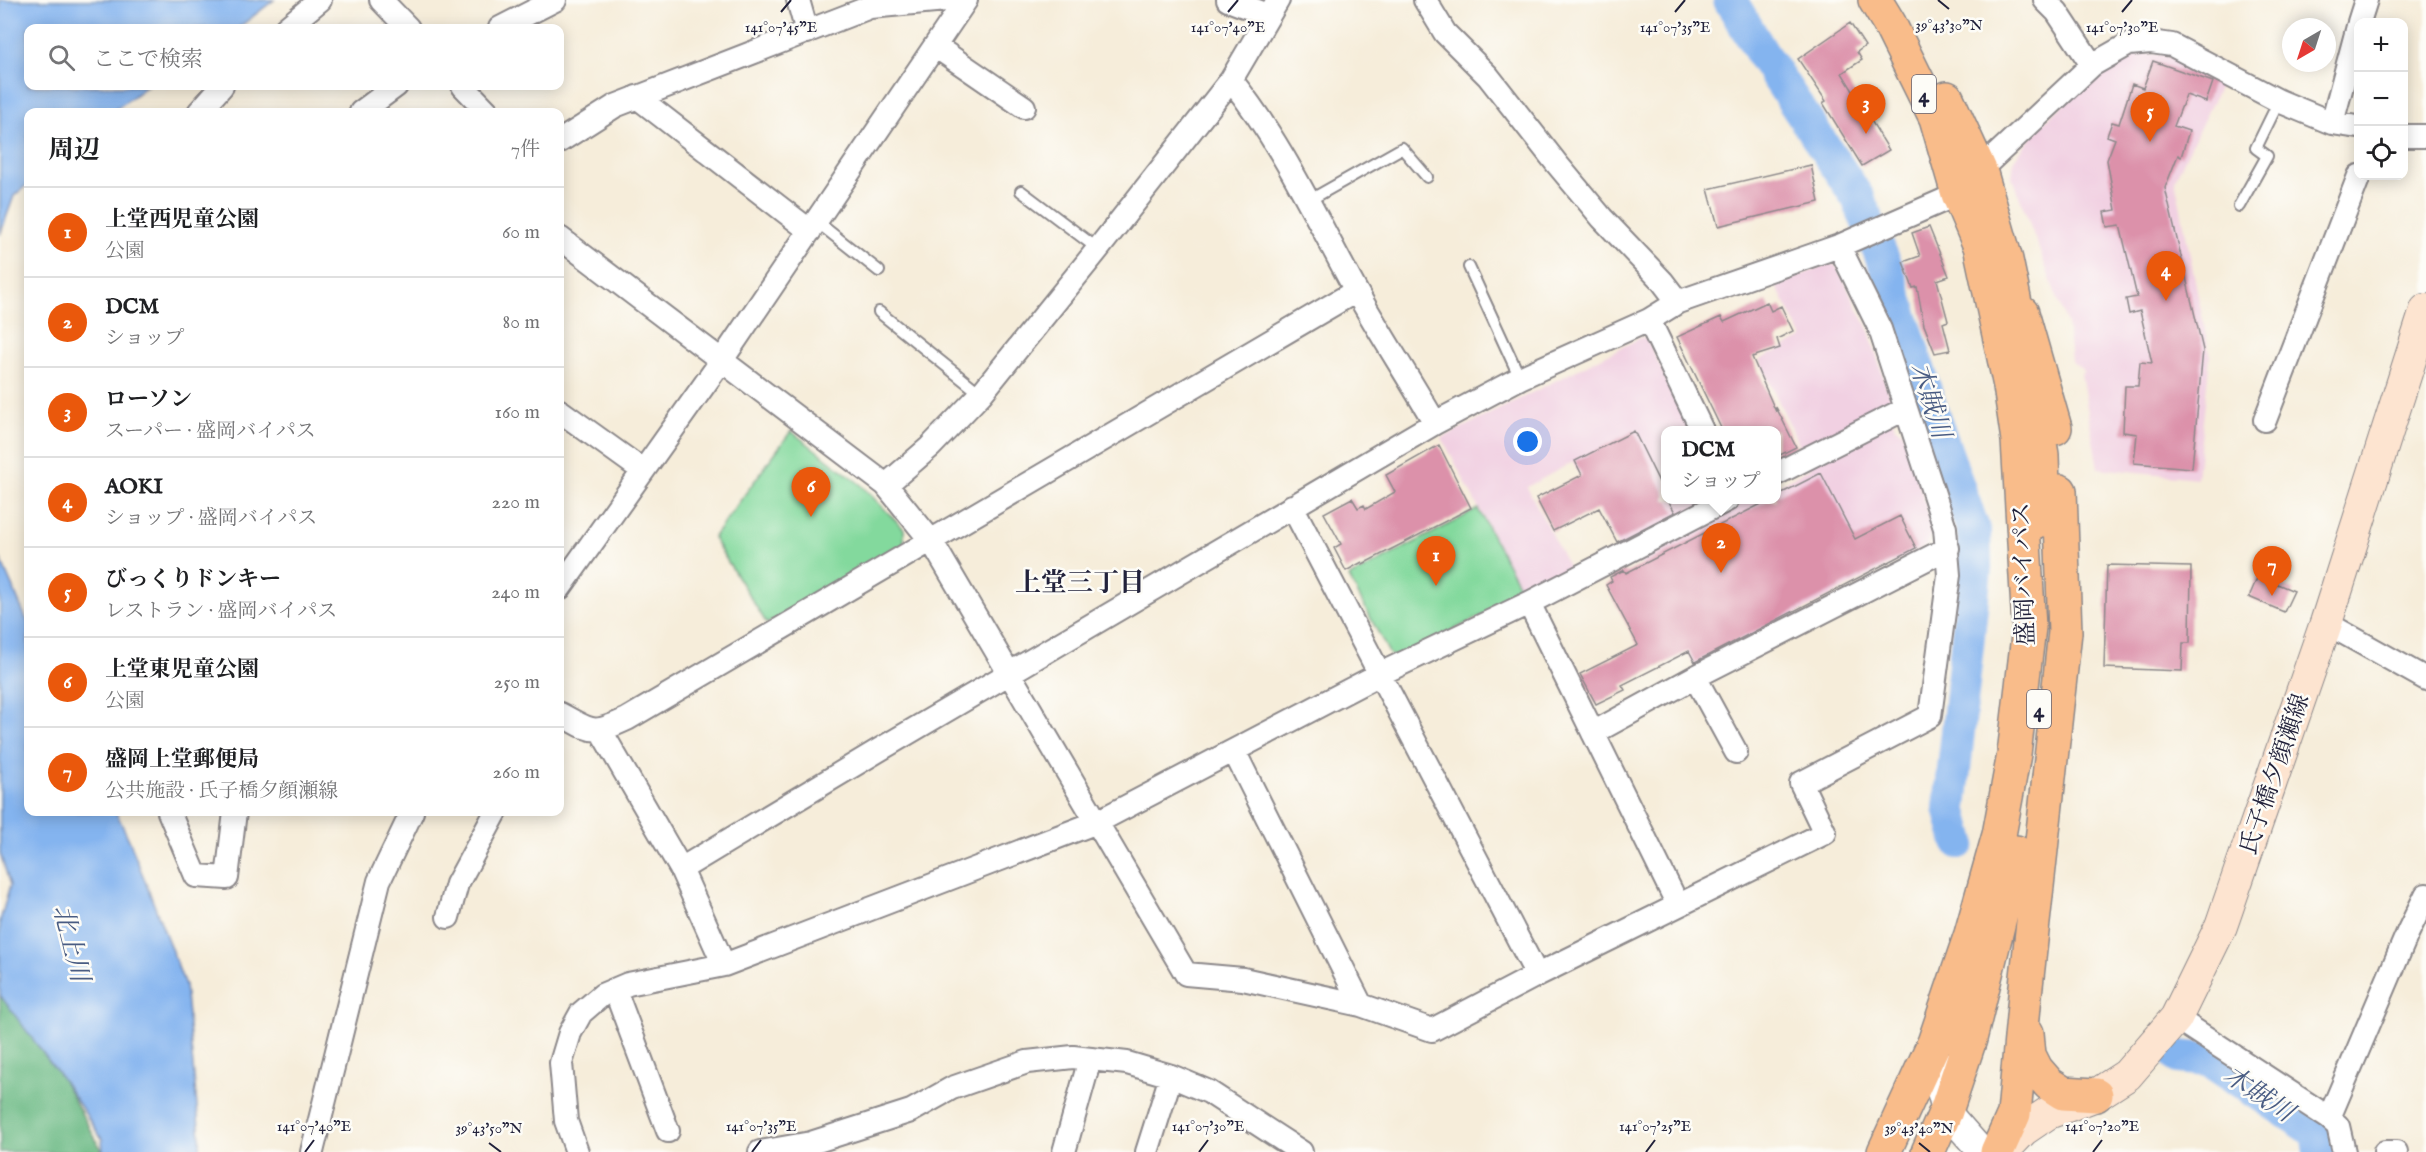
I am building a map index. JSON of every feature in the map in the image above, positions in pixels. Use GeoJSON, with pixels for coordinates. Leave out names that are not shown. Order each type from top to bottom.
{"type":"FeatureCollection","features":[{"type":"Feature","properties":{"kind":"highway","name":"盛岡バイパス"},"geometry":{"type":"LineString","coordinates":[[1875,0],[1889,23],[1936,118],[1958,194],[1980,246],[2010,387],[2018,440],[2029,627],[2014,754],[1999,835],[1971,934],[1934,1043],[1884,1152]]}},
{"type":"Feature","properties":{"kind":"highway","name":"盛岡バイパス"},"geometry":{"type":"LineString","coordinates":[[1898,0],[1920,38],[1980,170],[2006,260],[2027,357],[2042,455],[2047,658],[2022,827],[1970,1039],[1931,1151]]}},
{"type":"Feature","properties":{"kind":"highway"},"geometry":{"type":"LineString","coordinates":[[1997,1152],[2014,1114],[2025,995],[2066,632],[2058,438],[2006,260]]}},
{"type":"Feature","properties":{"kind":"highway"},"geometry":{"type":"LineString","coordinates":[[2025,995],[2029,1055],[2036,1069],[2049,1084],[2063,1093],[2096,1095]]}},
{"type":"Feature","properties":{"kind":"main road","name":"氏子橋夕顔瀬線"},"geometry":{"type":"LineString","coordinates":[[2002,1152],[2023,1130],[2048,1113],[2096,1095],[2127,1075],[2176,1018],[2221,926],[2326,623],[2426,310]]}},
{"type":"Feature","properties":{"kind":"street"},"geometry":{"type":"LineString","coordinates":[[291,24],[320,0]]}},
{"type":"Feature","properties":{"kind":"street"},"geometry":{"type":"LineString","coordinates":[[381,0],[404,24]]}},
{"type":"Feature","properties":{"kind":"street"},"geometry":{"type":"LineString","coordinates":[[508,24],[555,0]]}},
{"type":"Feature","properties":{"kind":"street"},"geometry":{"type":"LineString","coordinates":[[798,0],[807,32]]}},
{"type":"Feature","properties":{"kind":"street"},"geometry":{"type":"LineString","coordinates":[[564,136],[615,106],[870,7],[938,0]]}},
{"type":"Feature","properties":{"kind":"street"},"geometry":{"type":"LineString","coordinates":[[564,579],[722,360],[966,0]]}},
{"type":"Feature","properties":{"kind":"street"},"geometry":{"type":"LineString","coordinates":[[886,485],[930,447],[981,394],[1231,80],[1273,8],[1228,0]]}},
{"type":"Feature","properties":{"kind":"street"},"geometry":{"type":"LineString","coordinates":[[1425,0],[1445,33],[1488,76],[1564,173],[1602,218],[1662,281],[1678,302]]}},
{"type":"Feature","properties":{"kind":"street"},"geometry":{"type":"LineString","coordinates":[[2361,18],[2366,0]]}},
{"type":"Feature","properties":{"kind":"street"},"geometry":{"type":"LineString","coordinates":[[2055,4],[2092,65]]}},
{"type":"Feature","properties":{"kind":"street"},"geometry":{"type":"LineString","coordinates":[[681,869],[1435,423],[1521,378],[1649,320],[1678,302],[1848,242],[1958,194],[1980,170],[2092,65],[2128,44],[2151,42],[2172,45],[2279,101],[2332,123],[2354,126]]}},
{"type":"Feature","properties":{"kind":"street"},"geometry":{"type":"LineString","coordinates":[[2332,123],[2354,42]]}},
{"type":"Feature","properties":{"kind":"street"},"geometry":{"type":"LineString","coordinates":[[935,46],[1024,107]]}},
{"type":"Feature","properties":{"kind":"street"},"geometry":{"type":"LineString","coordinates":[[1231,80],[1254,108],[1308,201],[1356,291],[1435,423]]}},
{"type":"Feature","properties":{"kind":"street"},"geometry":{"type":"LineString","coordinates":[[203,108],[218,90]]}},
{"type":"Feature","properties":{"kind":"street"},"geometry":{"type":"LineString","coordinates":[[366,108],[391,90]]}},
{"type":"Feature","properties":{"kind":"street"},"geometry":{"type":"LineString","coordinates":[[467,90],[484,108]]}},
{"type":"Feature","properties":{"kind":"street"},"geometry":{"type":"LineString","coordinates":[[637,97],[813,226]]}},
{"type":"Feature","properties":{"kind":"street"},"geometry":{"type":"LineString","coordinates":[[2408,136],[2426,136]]}},
{"type":"Feature","properties":{"kind":"street"},"geometry":{"type":"LineString","coordinates":[[2265,420],[2357,180]]}},
{"type":"Feature","properties":{"kind":"street"},"geometry":{"type":"LineString","coordinates":[[564,241],[886,485],[932,542],[1186,974],[1243,978],[1361,1005],[1432,1030],[1537,975],[1825,833],[1801,783],[1930,716],[1949,575],[1945,528],[1880,329],[1848,242]]}},
{"type":"Feature","properties":{"kind":"street"},"geometry":{"type":"LineString","coordinates":[[564,716],[591,730],[601,731],[627,719],[1356,291]]}},
{"type":"Feature","properties":{"kind":"street"},"geometry":{"type":"LineString","coordinates":[[1649,320],[1700,426]]}},
{"type":"Feature","properties":{"kind":"street"},"geometry":{"type":"LineString","coordinates":[[1781,471],[1905,409]]}},
{"type":"Feature","properties":{"kind":"street"},"geometry":{"type":"LineString","coordinates":[[564,414],[642,470]]}},
{"type":"Feature","properties":{"kind":"street"},"geometry":{"type":"LineString","coordinates":[[577,1152],[566,1121],[561,1063],[570,1033],[581,1013],[602,995],[628,984],[724,965],[1097,822],[1380,674],[1529,603],[1719,504]]}},
{"type":"Feature","properties":{"kind":"street"},"geometry":{"type":"LineString","coordinates":[[1292,506],[1537,975]]}},
{"type":"Feature","properties":{"kind":"street"},"geometry":{"type":"LineString","coordinates":[[1593,733],[1695,677],[1948,548]]}},
{"type":"Feature","properties":{"kind":"street"},"geometry":{"type":"LineString","coordinates":[[1529,603],[1678,905]]}},
{"type":"Feature","properties":{"kind":"street"},"geometry":{"type":"LineString","coordinates":[[2326,623],[2426,679]]}},
{"type":"Feature","properties":{"kind":"street"},"geometry":{"type":"LineString","coordinates":[[1695,677],[1736,752]]}},
{"type":"Feature","properties":{"kind":"street"},"geometry":{"type":"LineString","coordinates":[[601,731],[681,869],[724,965]]}},
{"type":"Feature","properties":{"kind":"street"},"geometry":{"type":"LineString","coordinates":[[1234,751],[1361,1005]]}},
{"type":"Feature","properties":{"kind":"street"},"geometry":{"type":"LineString","coordinates":[[171,816],[196,876],[227,878],[235,816]]}},
{"type":"Feature","properties":{"kind":"street"},"geometry":{"type":"LineString","coordinates":[[312,1152],[380,881],[410,816]]}},
{"type":"Feature","properties":{"kind":"street"},"geometry":{"type":"LineString","coordinates":[[448,917],[457,884],[494,816]]}},
{"type":"Feature","properties":{"kind":"street"},"geometry":{"type":"LineString","coordinates":[[2329,1118],[2417,936],[2426,895]]}},
{"type":"Feature","properties":{"kind":"street"},"geometry":{"type":"LineString","coordinates":[[615,990],[668,1131]]}},
{"type":"Feature","properties":{"kind":"street"},"geometry":{"type":"LineString","coordinates":[[2176,1018],[2329,1118],[2338,1126],[2344,1152]]}},
{"type":"Feature","properties":{"kind":"street"},"geometry":{"type":"LineString","coordinates":[[1934,1043],[1936,1076],[1946,1111],[1982,1152]]}},
{"type":"Feature","properties":{"kind":"street"},"geometry":{"type":"LineString","coordinates":[[760,1152],[811,1148],[911,1111],[952,1088],[1027,1062],[1073,1057],[1127,1063],[1170,1076],[1209,1092],[1301,1152]]}},
{"type":"Feature","properties":{"kind":"street"},"geometry":{"type":"LineString","coordinates":[[1064,1152],[1090,1059]]}},
{"type":"Feature","properties":{"kind":"street"},"geometry":{"type":"LineString","coordinates":[[1148,1152],[1170,1076]]}},
{"type":"Feature","properties":{"kind":"street"},"geometry":{"type":"LineString","coordinates":[[2385,1152],[2396,1152]]}},
{"type":"Feature","properties":{"kind":"lane"},"geometry":{"type":"LineString","coordinates":[[2239,206],[2267,156],[2256,148],[2279,101]]}},
{"type":"Feature","properties":{"kind":"lane"},"geometry":{"type":"LineString","coordinates":[[1308,201],[1402,148],[1427,177]]}},
{"type":"Feature","properties":{"kind":"lane"},"geometry":{"type":"LineString","coordinates":[[1021,191],[1098,249]]}},
{"type":"Feature","properties":{"kind":"lane"},"geometry":{"type":"LineString","coordinates":[[813,226],[879,271]]}},
{"type":"Feature","properties":{"kind":"lane"},"geometry":{"type":"LineString","coordinates":[[1469,267],[1521,378]]}},
{"type":"Feature","properties":{"kind":"lane"},"geometry":{"type":"LineString","coordinates":[[879,312],[981,394]]}},
{"type":"Feature","properties":{"kind":"shaded area"},"geometry":{"type":"Polygon","coordinates":[[[2142,54],[2163,54],[2188,64],[2221,84],[2175,179],[2210,356],[2197,478],[2098,468],[2081,374],[2084,371],[2071,361],[2067,324],[2012,177],[2014,159],[2045,121],[2087,84],[2121,59],[2142,54]]]}},
{"type":"Feature","properties":{"kind":"shaded area"},"geometry":{"type":"Polygon","coordinates":[[[1829,263],[1837,266],[1869,331],[1892,399],[1889,407],[1895,428],[1903,432],[1934,532],[1926,546],[1695,667],[1638,557],[1617,546],[1573,462],[1527,487],[1570,570],[1524,595],[1442,438],[1642,337],[1646,338],[1690,426],[1661,426],[1661,504],[1728,504],[1730,509],[1741,504],[1781,504],[1781,484],[1810,468],[1759,360],[1803,338],[1776,286],[1829,263]]]}},
{"type":"Feature","properties":{"kind":"green space"},"geometry":{"type":"Polygon","coordinates":[[[791,431],[860,484],[904,529],[904,544],[767,624],[713,538],[791,431]]]}},
{"type":"Feature","properties":{"kind":"green space"},"geometry":{"type":"Polygon","coordinates":[[[1478,509],[1524,595],[1397,658],[1390,655],[1349,577],[1478,509]]]}},
{"type":"Feature","properties":{"kind":"green space"},"geometry":{"type":"Polygon","coordinates":[[[0,995],[61,1077],[103,1152],[0,1152],[0,995]]]}},
{"type":"Feature","properties":{"kind":"water"},"geometry":{"type":"Polygon","coordinates":[[[0,0],[274,0],[243,24],[24,24],[24,90],[142,90],[117,108],[24,108],[24,187],[14,196],[0,235],[0,0]]]}},
{"type":"Feature","properties":{"kind":"water","name":"北上川"},"geometry":{"type":"Polygon","coordinates":[[[0,558],[24,614],[24,816],[118,816],[185,985],[200,1152],[103,1152],[102,1139],[61,1077],[0,995],[0,921],[10,885],[0,853],[0,558]]]}},
{"type":"Feature","properties":{"kind":"building"},"geometry":{"type":"Polygon","coordinates":[[[1850,23],[1865,46],[1857,52],[1862,60],[1842,73],[1889,150],[1862,166],[1823,103],[1826,101],[1798,59],[1850,23]]]}},
{"type":"Feature","properties":{"kind":"building"},"geometry":{"type":"Polygon","coordinates":[[[2153,61],[2213,82],[2206,102],[2186,95],[2174,126],[2189,131],[2181,157],[2178,155],[2165,188],[2203,350],[2192,468],[2134,463],[2137,434],[2123,432],[2125,386],[2138,386],[2140,362],[2152,363],[2140,311],[2129,314],[2126,299],[2137,297],[2120,225],[2107,227],[2104,212],[2116,210],[2107,160],[2115,139],[2107,136],[2112,122],[2119,124],[2132,84],[2143,88],[2153,61]]]}},
{"type":"Feature","properties":{"kind":"building"},"geometry":{"type":"Polygon","coordinates":[[[1811,165],[1819,202],[1718,226],[1708,189],[1811,165]]]}},
{"type":"Feature","properties":{"kind":"building"},"geometry":{"type":"Polygon","coordinates":[[[1929,227],[1949,276],[1937,280],[1948,321],[1943,323],[1950,350],[1935,353],[1924,325],[1917,287],[1913,288],[1903,262],[1920,256],[1912,233],[1929,227]]]}},
{"type":"Feature","properties":{"kind":"building"},"geometry":{"type":"Polygon","coordinates":[[[1767,302],[1771,311],[1781,306],[1793,331],[1777,339],[1780,348],[1752,357],[1776,412],[1776,407],[1796,447],[1781,454],[1781,426],[1720,426],[1677,337],[1721,317],[1724,322],[1767,302]]]}},
{"type":"Feature","properties":{"kind":"building"},"geometry":{"type":"Polygon","coordinates":[[[1634,431],[1661,486],[1661,504],[1670,504],[1675,512],[1617,542],[1599,508],[1553,531],[1536,498],[1582,475],[1575,461],[1634,431]]]}},
{"type":"Feature","properties":{"kind":"building"},"geometry":{"type":"Polygon","coordinates":[[[1439,445],[1471,508],[1346,571],[1334,548],[1341,544],[1324,513],[1352,498],[1358,508],[1364,505],[1366,509],[1395,492],[1386,475],[1439,445]]]}},
{"type":"Feature","properties":{"kind":"building"},"geometry":{"type":"Polygon","coordinates":[[[1821,473],[1855,539],[1900,516],[1916,548],[1695,662],[1689,651],[1622,685],[1625,690],[1596,704],[1580,674],[1638,645],[1606,585],[1612,581],[1610,577],[1624,570],[1626,573],[1761,504],[1781,504],[1781,493],[1821,473]]]}},
{"type":"Feature","properties":{"kind":"building"},"geometry":{"type":"Polygon","coordinates":[[[2107,565],[2191,567],[2190,643],[2183,643],[2182,671],[2104,668],[2107,565]]]}},
{"type":"Feature","properties":{"kind":"building"},"geometry":{"type":"Polygon","coordinates":[[[2258,576],[2294,591],[2284,612],[2249,597],[2258,576]]]}},
{"type":"Feature","properties":{"kind":"waterway","name":"木賊川"},"geometry":{"type":"LineString","coordinates":[[1730,0],[1763,55],[1858,198],[1886,267],[1935,422],[1974,532],[1975,568],[1950,808],[1959,842]]}},
{"type":"Feature","properties":{"kind":"waterway","name":"木賊川"},"geometry":{"type":"LineString","coordinates":[[2178,1057],[2209,1060],[2317,1132],[2320,1152]]}},
{"type":"Feature","properties":{"kind":"place","name":"ローソン"},"geometry":{"type":"Point","coordinates":[1866,134]}},
{"type":"Feature","properties":{"kind":"place","name":"びっくりドンキー"},"geometry":{"type":"Point","coordinates":[2150,142]}},
{"type":"Feature","properties":{"kind":"place","name":"AOKI"},"geometry":{"type":"Point","coordinates":[2166,301]}},
{"type":"Feature","properties":{"kind":"place","name":"上堂東児童公園"},"geometry":{"type":"Point","coordinates":[811,517]}},
{"type":"Feature","properties":{"kind":"place","name":"DCM"},"geometry":{"type":"Point","coordinates":[1721,573]}},
{"type":"Feature","properties":{"kind":"place","name":"上堂西児童公園"},"geometry":{"type":"Point","coordinates":[1436,586]}},
{"type":"Feature","properties":{"kind":"place","name":"盛岡上堂郵便局"},"geometry":{"type":"Point","coordinates":[2272,596]}},
{"type":"Feature","properties":{"kind":"district","name":"上堂三丁目"},"geometry":{"type":"Point","coordinates":[1080,582]}}]}
